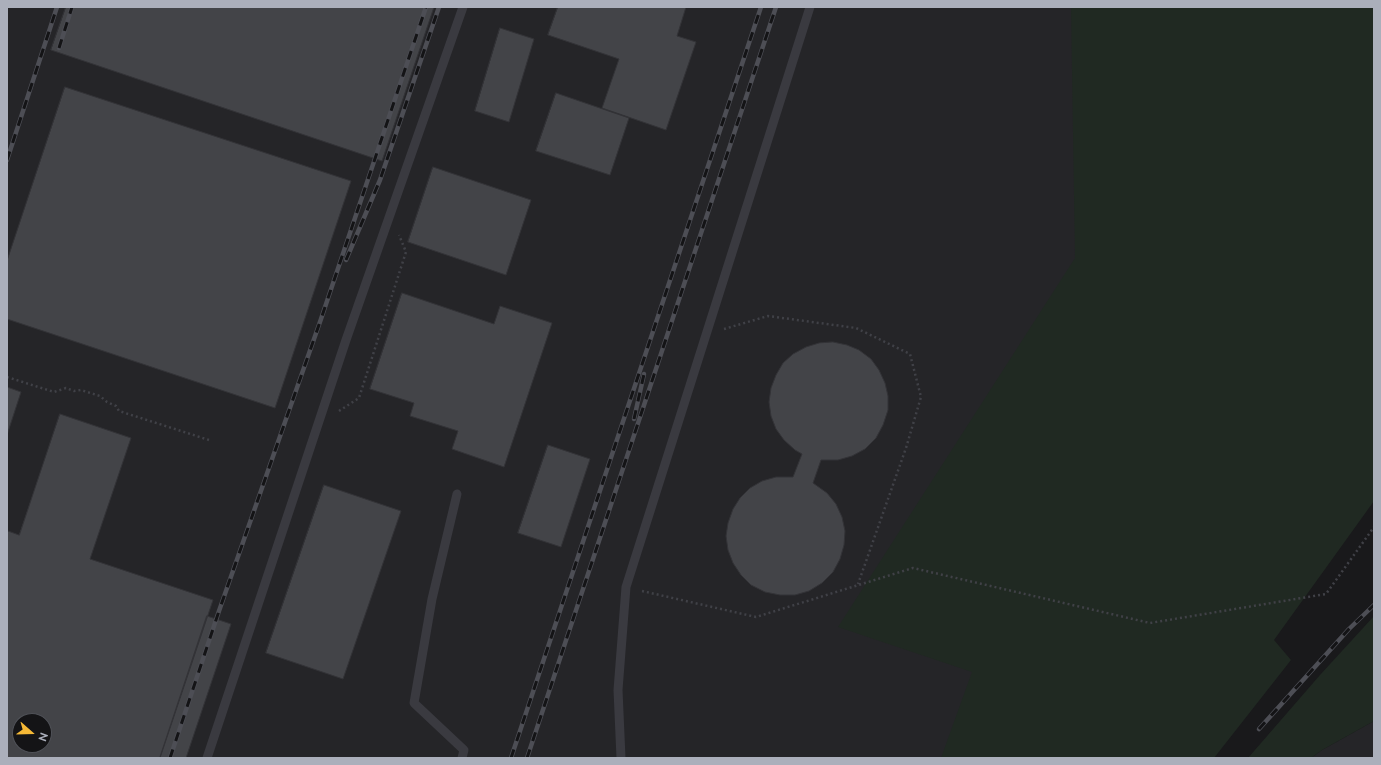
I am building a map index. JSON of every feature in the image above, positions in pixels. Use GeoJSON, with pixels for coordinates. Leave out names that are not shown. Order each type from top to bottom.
{"type":"FeatureCollection","features":[{"type":"Feature","properties":{"kind":"lane"},"geometry":{"type":"LineString","coordinates":[[207,758],[346,340],[463,7]]}},
{"type":"Feature","properties":{"kind":"lane"},"geometry":{"type":"LineString","coordinates":[[621,758],[618,690],[626,587],[810,7]]}},
{"type":"Feature","properties":{"kind":"lane"},"geometry":{"type":"LineString","coordinates":[[457,494],[432,598],[414,703],[464,750],[462,758]]}},
{"type":"Feature","properties":{"kind":"path"},"geometry":{"type":"LineString","coordinates":[[337,412],[359,398],[406,252],[399,236],[402,228]]}},
{"type":"Feature","properties":{"kind":"path"},"geometry":{"type":"LineString","coordinates":[[705,335],[768,316],[856,328],[910,354],[922,397],[906,448],[857,585]]}},
{"type":"Feature","properties":{"kind":"path"},"geometry":{"type":"LineString","coordinates":[[7,377],[54,392],[66,388],[74,391],[80,390],[100,396],[107,402],[116,406],[119,411],[209,440]]}},
{"type":"Feature","properties":{"kind":"path"},"geometry":{"type":"LineString","coordinates":[[626,587],[756,617],[913,568],[1150,623],[1326,594],[1374,528]]}},
{"type":"Feature","properties":{"kind":"shaded area"},"geometry":{"type":"Polygon","coordinates":[[[7,7],[1218,7],[943,758],[7,758],[7,7]]]}},
{"type":"Feature","properties":{"kind":"shaded area"},"geometry":{"type":"Polygon","coordinates":[[[1071,7],[1374,7],[1374,501],[1274,640],[1291,660],[1214,758],[941,758],[972,672],[838,627],[1075,258],[1071,7]]]}},
{"type":"Feature","properties":{"kind":"shaded area"},"geometry":{"type":"Polygon","coordinates":[[[1374,616],[1374,721],[1322,750],[1311,758],[1248,758],[1320,675],[1374,616]]]}},
{"type":"Feature","properties":{"kind":"shaded area"},"geometry":{"type":"Polygon","coordinates":[[[1374,721],[1374,758],[1311,758],[1322,750],[1374,721]]]}},
{"type":"Feature","properties":{"kind":"building"},"geometry":{"type":"Polygon","coordinates":[[[66,7],[434,7],[382,161],[51,50],[66,7]]]}},
{"type":"Feature","properties":{"kind":"building"},"geometry":{"type":"Polygon","coordinates":[[[558,7],[686,7],[677,36],[696,42],[666,130],[602,108],[619,59],[548,35],[558,7]]]}},
{"type":"Feature","properties":{"kind":"building"},"geometry":{"type":"Polygon","coordinates":[[[500,28],[534,39],[509,122],[475,111],[500,28]]]}},
{"type":"Feature","properties":{"kind":"building"},"geometry":{"type":"Polygon","coordinates":[[[65,87],[351,181],[275,408],[7,319],[7,261],[65,87]]]}},
{"type":"Feature","properties":{"kind":"building"},"geometry":{"type":"Polygon","coordinates":[[[556,93],[629,118],[610,175],[536,151],[556,93]]]}},
{"type":"Feature","properties":{"kind":"building"},"geometry":{"type":"Polygon","coordinates":[[[433,167],[531,200],[506,275],[408,242],[433,167]]]}},
{"type":"Feature","properties":{"kind":"building"},"geometry":{"type":"Polygon","coordinates":[[[402,293],[494,324],[500,306],[552,323],[504,467],[452,449],[458,431],[410,416],[414,403],[370,389],[402,293]]]}},
{"type":"Feature","properties":{"kind":"building"},"geometry":{"type":"Polygon","coordinates":[[[833,342],[847,345],[859,350],[871,359],[879,370],[885,383],[888,396],[888,410],[883,425],[876,438],[865,449],[852,456],[838,460],[821,460],[813,483],[827,493],[836,504],[842,517],[845,531],[844,545],[840,559],[833,572],[822,583],[809,591],[795,595],[780,595],[765,592],[751,585],[741,575],[733,563],[728,550],[726,536],[728,523],[733,509],[740,498],[750,488],[762,481],[776,477],[793,477],[802,454],[784,440],[776,429],[771,416],[769,402],[771,388],[783,363],[793,354],[806,347],[819,343],[833,342]]]}},
{"type":"Feature","properties":{"kind":"building"},"geometry":{"type":"Polygon","coordinates":[[[7,387],[21,392],[7,435],[7,387]]]}},
{"type":"Feature","properties":{"kind":"building"},"geometry":{"type":"Polygon","coordinates":[[[60,414],[131,438],[90,559],[213,600],[160,758],[7,758],[8,531],[19,535],[60,414]]]}},
{"type":"Feature","properties":{"kind":"building"},"geometry":{"type":"Polygon","coordinates":[[[548,445],[590,459],[561,547],[518,533],[548,445]]]}},
{"type":"Feature","properties":{"kind":"building"},"geometry":{"type":"Polygon","coordinates":[[[324,485],[401,511],[343,679],[266,653],[324,485]]]}},
{"type":"Feature","properties":{"kind":"building"},"geometry":{"type":"Polygon","coordinates":[[[207,616],[231,624],[186,758],[160,758],[207,616]]]}},
{"type":"Feature","properties":{"kind":"railway"},"geometry":{"type":"LineString","coordinates":[[7,160],[57,7]]}},
{"type":"Feature","properties":{"kind":"railway"},"geometry":{"type":"LineString","coordinates":[[59,48],[72,7]]}},
{"type":"Feature","properties":{"kind":"railway"},"geometry":{"type":"LineString","coordinates":[[170,758],[219,611],[321,319],[426,7]]}},
{"type":"Feature","properties":{"kind":"railway"},"geometry":{"type":"LineString","coordinates":[[346,260],[380,180],[439,7]]}},
{"type":"Feature","properties":{"kind":"railway"},"geometry":{"type":"LineString","coordinates":[[511,758],[761,7]]}},
{"type":"Feature","properties":{"kind":"railway"},"geometry":{"type":"LineString","coordinates":[[527,758],[776,7]]}},
{"type":"Feature","properties":{"kind":"railway"},"geometry":{"type":"LineString","coordinates":[[634,419],[644,374]]}},
{"type":"Feature","properties":{"kind":"railway"},"geometry":{"type":"LineString","coordinates":[[1259,729],[1349,629],[1374,605]]}}]}
